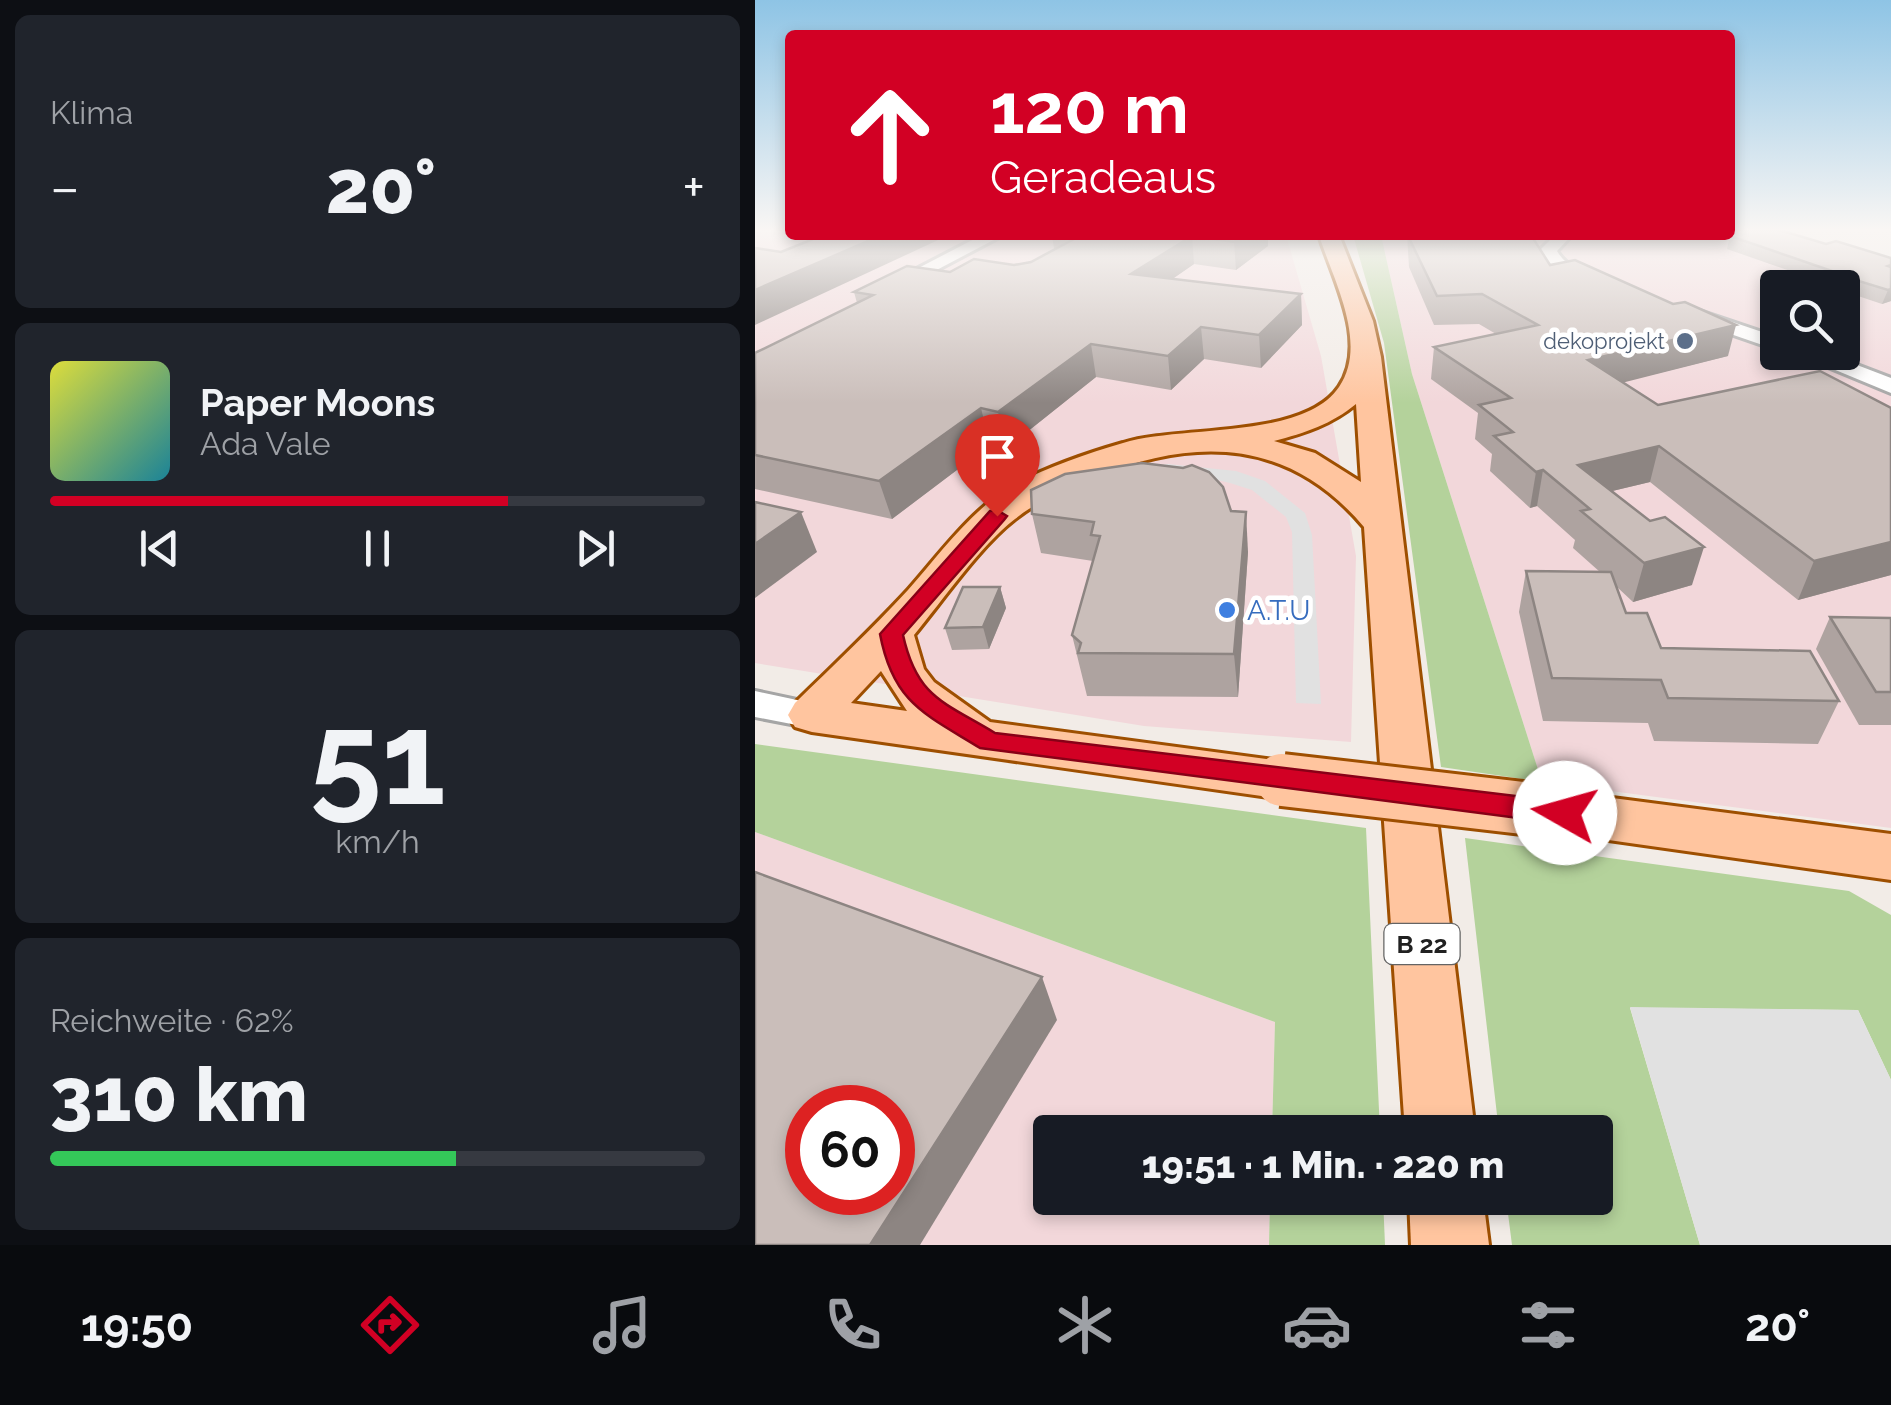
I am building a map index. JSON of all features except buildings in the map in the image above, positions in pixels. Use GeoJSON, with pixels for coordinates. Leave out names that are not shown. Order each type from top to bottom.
{"type":"FeatureCollection","features":[{"type":"Feature","properties":{"kind":"main road","name":"B 22"},"geometry":{"type":"LineString","coordinates":[[1348,287],[1361,321],[1367,357],[1438,1115]]}},
{"type":"Feature","properties":{"kind":"main road"},"geometry":{"type":"LineString","coordinates":[[812,715],[997,516],[1028,492],[1133,450],[1265,434],[1329,411],[1351,393],[1367,357]]}},
{"type":"Feature","properties":{"kind":"main road"},"geometry":{"type":"LineString","coordinates":[[1203,441],[1259,447],[1329,472],[1350,487],[1383,526]]}},
{"type":"Feature","properties":{"kind":"main road"},"geometry":{"type":"LineString","coordinates":[[891,634],[897,664],[907,684],[922,700],[990,742]]}},
{"type":"Feature","properties":{"kind":"main road"},"geometry":{"type":"LineString","coordinates":[[812,715],[990,742],[1891,856]]}},
{"type":"Feature","properties":{"kind":"main road"},"geometry":{"type":"LineString","coordinates":[[1802,845],[1891,884]]}},
{"type":"Feature","properties":{"kind":"main road"},"geometry":{"type":"LineString","coordinates":[[1447,1215],[1450,1245]]}},
{"type":"Feature","properties":{"kind":"street"},"geometry":{"type":"LineString","coordinates":[[874,295],[890,287]]}},
{"type":"Feature","properties":{"kind":"street"},"geometry":{"type":"LineString","coordinates":[[1610,287],[1617,290]]}},
{"type":"Feature","properties":{"kind":"street"},"geometry":{"type":"LineString","coordinates":[[1669,307],[1760,338]]}},
{"type":"Feature","properties":{"kind":"street"},"geometry":{"type":"LineString","coordinates":[[1849,370],[1891,386]]}},
{"type":"Feature","properties":{"kind":"street"},"geometry":{"type":"LineString","coordinates":[[755,704],[812,715]]}},
{"type":"Feature","properties":{"kind":"shaded area"},"geometry":{"type":"Polygon","coordinates":[[[755,287],[1301,287],[1321,356],[1356,556],[1351,742],[1144,726],[755,663],[755,287]]]}},
{"type":"Feature","properties":{"kind":"shaded area"},"geometry":{"type":"Polygon","coordinates":[[[1393,287],[1760,287],[1760,370],[1860,370],[1860,287],[1891,287],[1891,828],[1542,782],[1412,374],[1393,287]]]}},
{"type":"Feature","properties":{"kind":"shaded area"},"geometry":{"type":"Polygon","coordinates":[[[1168,464],[1236,471],[1265,481],[1305,513],[1312,535],[1321,704],[1296,703],[1292,532],[1286,517],[1252,490],[1230,483],[1200,476],[1130,470],[1168,464]]]}},
{"type":"Feature","properties":{"kind":"shaded area"},"geometry":{"type":"Polygon","coordinates":[[[755,832],[1275,1022],[1272,1115],[1033,1115],[1033,1215],[1270,1215],[1269,1245],[755,1245],[755,832]]]}},
{"type":"Feature","properties":{"kind":"shaded area"},"geometry":{"type":"Polygon","coordinates":[[[1630,1007],[1858,1010],[1891,1080],[1891,1245],[1700,1245],[1630,1007]]]}},
{"type":"Feature","properties":{"kind":"green space"},"geometry":{"type":"Polygon","coordinates":[[[1368,287],[1393,287],[1412,374],[1542,782],[1441,767],[1384,343],[1368,287]]]}},
{"type":"Feature","properties":{"kind":"green space"},"geometry":{"type":"Polygon","coordinates":[[[755,744],[1366,828],[1379,1115],[1272,1115],[1275,1022],[755,832],[755,744]]]}},
{"type":"Feature","properties":{"kind":"green space"},"geometry":{"type":"Polygon","coordinates":[[[1465,838],[1849,891],[1891,915],[1891,1080],[1858,1010],[1630,1008],[1700,1245],[1512,1245],[1508,1215],[1613,1215],[1613,1115],[1497,1115],[1465,838]]]}},
{"type":"Feature","properties":{"kind":"green space"},"geometry":{"type":"Polygon","coordinates":[[[1270,1215],[1384,1215],[1385,1245],[1269,1245],[1270,1215]]]}},
{"type":"Feature","properties":{"kind":"place","name":"dekoprojekt"},"geometry":{"type":"Point","coordinates":[1685,341]}},
{"type":"Feature","properties":{"kind":"place","name":"A.T.U"},"geometry":{"type":"Point","coordinates":[1227,610]}},
{"type":"Feature","properties":{"kind":"route"},"geometry":{"type":"LineString","coordinates":[[997,516],[891,634],[897,664],[907,684],[945,717],[990,742],[1565,813]]}}]}
